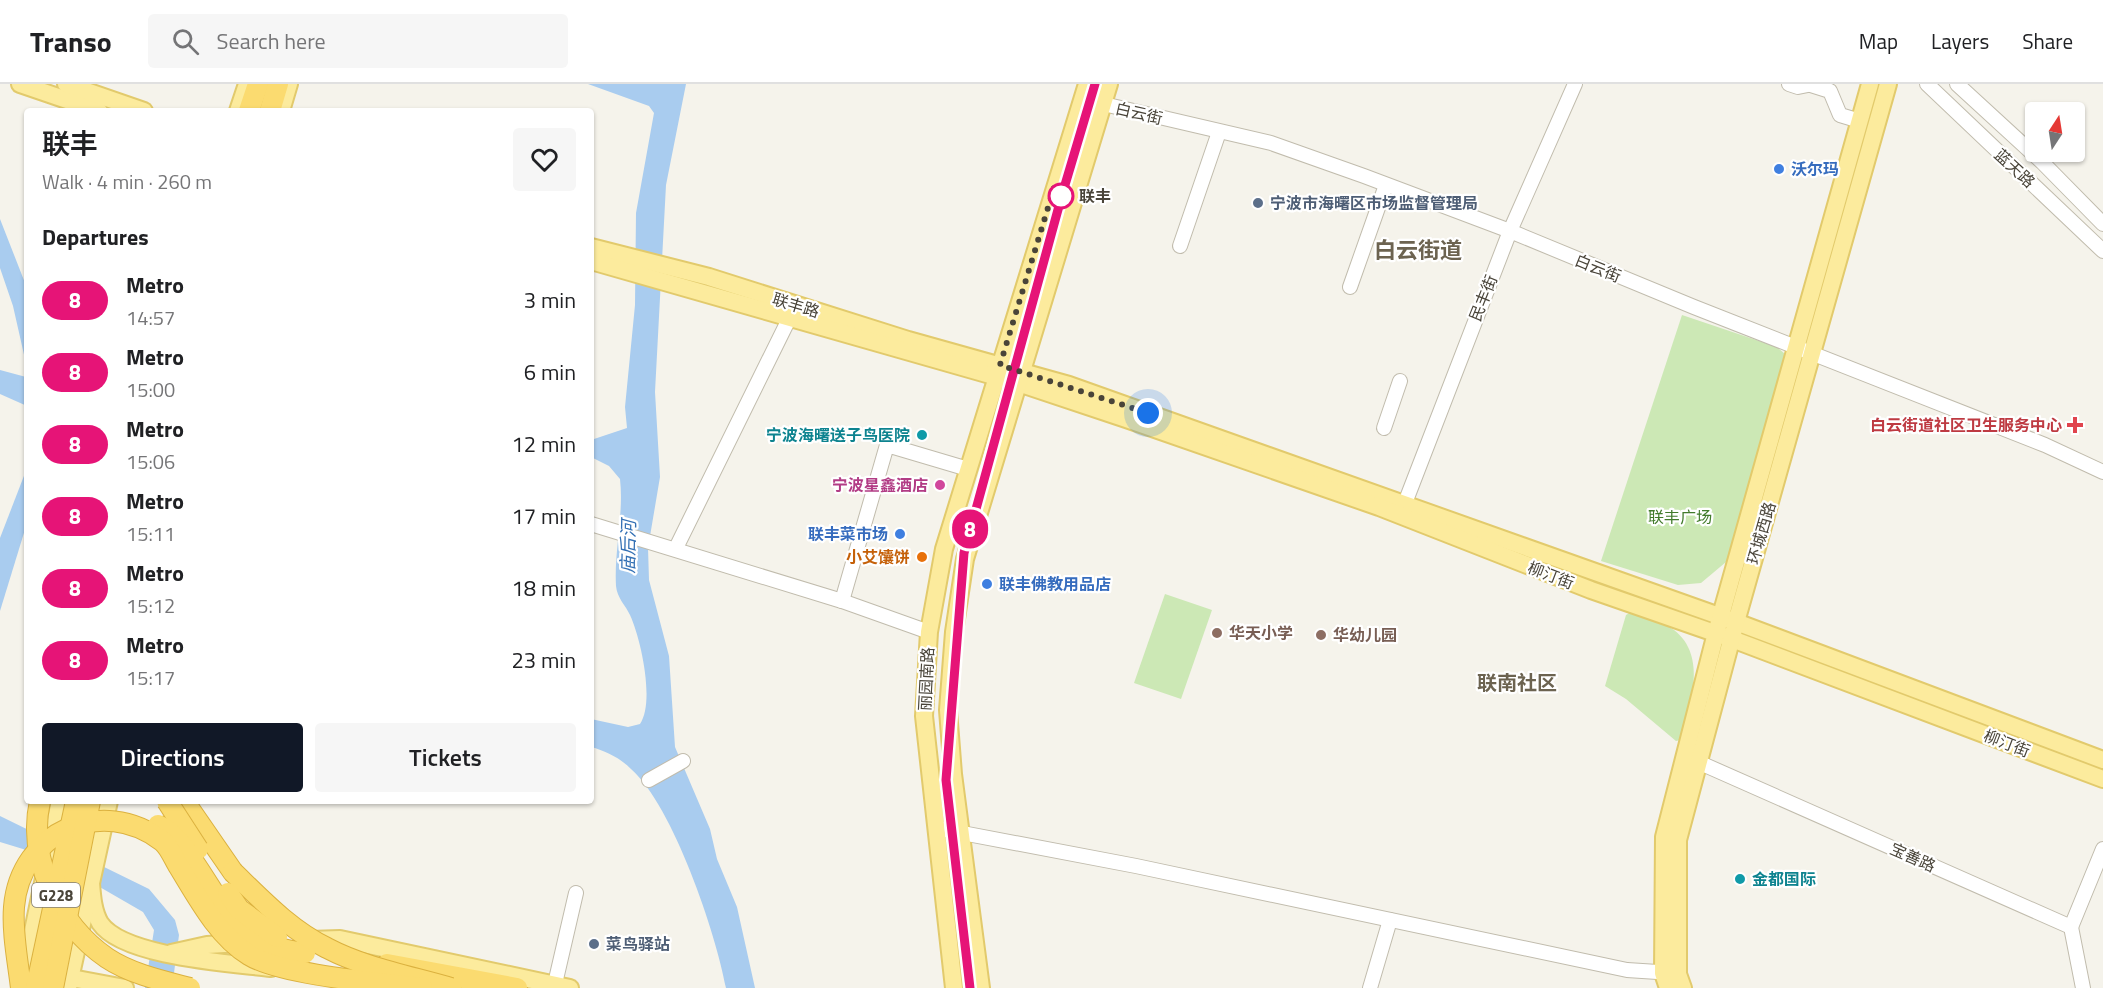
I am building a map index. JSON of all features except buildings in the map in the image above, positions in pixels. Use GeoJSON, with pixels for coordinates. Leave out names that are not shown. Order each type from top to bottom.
{"type":"FeatureCollection","features":[{"type":"Feature","properties":{"kind":"highway"},"geometry":{"type":"LineString","coordinates":[[250,108],[258,84]]}},
{"type":"Feature","properties":{"kind":"highway"},"geometry":{"type":"LineString","coordinates":[[271,108],[278,84]]}},
{"type":"Feature","properties":{"kind":"highway"},"geometry":{"type":"LineString","coordinates":[[40,804],[38,854],[58,905],[74,927],[108,959],[152,978],[190,988]]}},
{"type":"Feature","properties":{"kind":"highway","name":"G228"},"geometry":{"type":"LineString","coordinates":[[26,984],[75,804]]}},
{"type":"Feature","properties":{"kind":"highway","name":"G228"},"geometry":{"type":"LineString","coordinates":[[53,988],[89,804]]}},
{"type":"Feature","properties":{"kind":"highway"},"geometry":{"type":"LineString","coordinates":[[169,804],[239,909],[264,930],[305,953]]}},
{"type":"Feature","properties":{"kind":"highway"},"geometry":{"type":"LineString","coordinates":[[186,804],[233,872],[283,919],[326,948],[368,965],[451,988]]}},
{"type":"Feature","properties":{"kind":"highway"},"geometry":{"type":"LineString","coordinates":[[26,984],[14,905],[24,872],[45,842],[64,827],[101,812],[141,817],[162,827],[180,842],[237,927],[253,938],[284,951],[416,968],[517,988]]}},
{"type":"Feature","properties":{"kind":"highway"},"geometry":{"type":"LineString","coordinates":[[64,827],[93,819],[125,822],[163,841],[217,926],[249,955],[276,965],[422,988]]}},
{"type":"Feature","properties":{"kind":"main road"},"geometry":{"type":"LineString","coordinates":[[20,84],[90,108]]}},
{"type":"Feature","properties":{"kind":"main road"},"geometry":{"type":"LineString","coordinates":[[66,84],[135,108]]}},
{"type":"Feature","properties":{"kind":"main road"},"geometry":{"type":"LineString","coordinates":[[239,108],[247,84]]}},
{"type":"Feature","properties":{"kind":"main road"},"geometry":{"type":"LineString","coordinates":[[281,108],[290,84]]}},
{"type":"Feature","properties":{"kind":"main road","name":"丽园南路"},"geometry":{"type":"LineString","coordinates":[[981,988],[948,710],[954,632],[965,559],[1109,84]]}},
{"type":"Feature","properties":{"kind":"main road","name":"环城西路"},"geometry":{"type":"LineString","coordinates":[[1673,981],[1678,840],[1732,639],[1729,620],[1804,350],[1870,84]]}},
{"type":"Feature","properties":{"kind":"main road","name":"环城西路"},"geometry":{"type":"LineString","coordinates":[[1804,350],[1888,84]]}},
{"type":"Feature","properties":{"kind":"main road","name":"丽园南路"},"geometry":{"type":"LineString","coordinates":[[954,988],[924,716],[929,632],[944,549],[1084,92]]}},
{"type":"Feature","properties":{"kind":"main road","name":"联丰路"},"geometry":{"type":"LineString","coordinates":[[594,255],[709,277],[998,371]]}},
{"type":"Feature","properties":{"kind":"main road","name":"联丰路"},"geometry":{"type":"LineString","coordinates":[[594,255],[715,297],[789,319],[998,371]]}},
{"type":"Feature","properties":{"kind":"main road","name":"柳汀街"},"geometry":{"type":"LineString","coordinates":[[998,371],[1729,620],[2103,760]]}},
{"type":"Feature","properties":{"kind":"main road","name":"柳汀街"},"geometry":{"type":"LineString","coordinates":[[1401,508],[1591,590],[1716,633],[2103,779]]}},
{"type":"Feature","properties":{"kind":"main road","name":"环城西路"},"geometry":{"type":"LineString","coordinates":[[1673,981],[1664,837],[1716,633],[1729,620]]}},
{"type":"Feature","properties":{"kind":"main road"},"geometry":{"type":"LineString","coordinates":[[60,804],[64,827],[46,867],[26,984],[70,982],[125,988]]}},
{"type":"Feature","properties":{"kind":"main road"},"geometry":{"type":"LineString","coordinates":[[70,982],[108,804]]}},
{"type":"Feature","properties":{"kind":"main road"},"geometry":{"type":"LineString","coordinates":[[91,882],[92,898],[101,923],[118,937],[145,949],[429,988]]}},
{"type":"Feature","properties":{"kind":"main road"},"geometry":{"type":"LineString","coordinates":[[176,955],[207,945],[340,939],[559,987]]}},
{"type":"Feature","properties":{"kind":"main road"},"geometry":{"type":"LineString","coordinates":[[78,942],[128,952],[145,949]]}},
{"type":"Feature","properties":{"kind":"street","name":"民丰街"},"geometry":{"type":"LineString","coordinates":[[1401,508],[1510,231],[1575,84]]}},
{"type":"Feature","properties":{"kind":"street"},"geometry":{"type":"LineString","coordinates":[[1789,84],[1798,87],[1812,85],[1830,91],[1840,115],[1860,121]]}},
{"type":"Feature","properties":{"kind":"street","name":"蓝天路"},"geometry":{"type":"LineString","coordinates":[[1927,84],[2103,251]]}},
{"type":"Feature","properties":{"kind":"street","name":"蓝天路"},"geometry":{"type":"LineString","coordinates":[[1957,84],[2042,162],[2103,224]]}},
{"type":"Feature","properties":{"kind":"street","name":"白云街"},"geometry":{"type":"LineString","coordinates":[[1084,92],[1102,105],[1270,143],[1510,231],[2045,445],[2103,472]]}},
{"type":"Feature","properties":{"kind":"street"},"geometry":{"type":"LineString","coordinates":[[1180,246],[1219,132]]}},
{"type":"Feature","properties":{"kind":"street"},"geometry":{"type":"LineString","coordinates":[[1350,287],[1386,185]]}},
{"type":"Feature","properties":{"kind":"street"},"geometry":{"type":"LineString","coordinates":[[678,549],[789,319]]}},
{"type":"Feature","properties":{"kind":"street"},"geometry":{"type":"LineString","coordinates":[[1384,428],[1400,381]]}},
{"type":"Feature","properties":{"kind":"street"},"geometry":{"type":"LineString","coordinates":[[842,601],[886,445],[968,469]]}},
{"type":"Feature","properties":{"kind":"street"},"geometry":{"type":"LineString","coordinates":[[594,525],[842,601],[929,632]]}},
{"type":"Feature","properties":{"kind":"street"},"geometry":{"type":"LineString","coordinates":[[649,780],[683,761]]}},
{"type":"Feature","properties":{"kind":"street","name":"宝善路"},"geometry":{"type":"LineString","coordinates":[[1698,762],[2071,927]]}},
{"type":"Feature","properties":{"kind":"street"},"geometry":{"type":"LineString","coordinates":[[936,828],[1390,920],[1673,981]]}},
{"type":"Feature","properties":{"kind":"street"},"geometry":{"type":"LineString","coordinates":[[2083,988],[2071,927],[2103,849]]}},
{"type":"Feature","properties":{"kind":"street"},"geometry":{"type":"LineString","coordinates":[[559,987],[576,893]]}},
{"type":"Feature","properties":{"kind":"street"},"geometry":{"type":"LineString","coordinates":[[1370,988],[1390,920]]}},
{"type":"Feature","properties":{"kind":"green space","name":"联丰广场"},"geometry":{"type":"Polygon","coordinates":[[[1682,315],[1777,347],[1785,354],[1786,363],[1732,557],[1701,583],[1678,585],[1601,561],[1682,315]]]}},
{"type":"Feature","properties":{"kind":"green space"},"geometry":{"type":"Polygon","coordinates":[[[1165,594],[1212,610],[1181,699],[1134,683],[1165,594]]]}},
{"type":"Feature","properties":{"kind":"green space"},"geometry":{"type":"Polygon","coordinates":[[[1631,612],[1674,630],[1691,653],[1694,682],[1681,740],[1676,741],[1626,699],[1605,686],[1626,615],[1631,612]]]}},
{"type":"Feature","properties":{"kind":"water","name":"庙后河"},"geometry":{"type":"Polygon","coordinates":[[[588,84],[686,84],[666,185],[655,392],[660,477],[648,548],[649,580],[669,656],[675,747],[710,829],[717,859],[737,907],[755,988],[726,988],[703,904],[677,840],[662,811],[647,787],[627,765],[612,755],[594,748],[594,720],[628,727],[640,724],[646,701],[642,654],[630,615],[616,586],[621,506],[620,479],[609,466],[594,458],[594,439],[627,428],[625,407],[635,305],[636,213],[654,113],[649,106],[588,84]]]}},
{"type":"Feature","properties":{"kind":"water"},"geometry":{"type":"Polygon","coordinates":[[[0,219],[24,280],[24,355],[13,306],[0,268],[0,219]]]}},
{"type":"Feature","properties":{"kind":"water"},"geometry":{"type":"Polygon","coordinates":[[[0,370],[24,376],[24,405],[0,394],[0,370]]]}},
{"type":"Feature","properties":{"kind":"water"},"geometry":{"type":"Polygon","coordinates":[[[24,476],[24,533],[0,611],[0,538],[24,476]]]}},
{"type":"Feature","properties":{"kind":"water"},"geometry":{"type":"Polygon","coordinates":[[[0,816],[149,889],[175,920],[179,935],[172,988],[145,988],[154,930],[143,912],[98,886],[23,849],[0,842],[0,816]]]}},
{"type":"Feature","properties":{"kind":"metro line","name":"8"},"geometry":{"type":"LineString","coordinates":[[970,988],[946,780],[964,553],[1062,195],[1095,84]]}},
{"type":"Feature","properties":{"kind":"place","name":"沃尔玛"},"geometry":{"type":"Point","coordinates":[1779,169]}},
{"type":"Feature","properties":{"kind":"place","name":"联丰"},"geometry":{"type":"Point","coordinates":[1061,196]}},
{"type":"Feature","properties":{"kind":"place","name":"宁波市海曙区市场监督管理局"},"geometry":{"type":"Point","coordinates":[1258,203]}},
{"type":"Feature","properties":{"kind":"place","name":"白云街道社区卫生服务中心"},"geometry":{"type":"Point","coordinates":[2075,425]}},
{"type":"Feature","properties":{"kind":"place","name":"宁波海曙送子鸟医院"},"geometry":{"type":"Point","coordinates":[922,435]}},
{"type":"Feature","properties":{"kind":"place","name":"宁波星鑫酒店"},"geometry":{"type":"Point","coordinates":[940,485]}},
{"type":"Feature","properties":{"kind":"place","name":"联丰菜市场"},"geometry":{"type":"Point","coordinates":[900,534]}},
{"type":"Feature","properties":{"kind":"place","name":"小艾馕饼"},"geometry":{"type":"Point","coordinates":[922,557]}},
{"type":"Feature","properties":{"kind":"place","name":"联丰佛教用品店"},"geometry":{"type":"Point","coordinates":[987,584]}},
{"type":"Feature","properties":{"kind":"place","name":"华天小学"},"geometry":{"type":"Point","coordinates":[1217,633]}},
{"type":"Feature","properties":{"kind":"place","name":"华幼儿园"},"geometry":{"type":"Point","coordinates":[1321,635]}},
{"type":"Feature","properties":{"kind":"place","name":"金都国际"},"geometry":{"type":"Point","coordinates":[1740,879]}},
{"type":"Feature","properties":{"kind":"place","name":"菜鸟驿站"},"geometry":{"type":"Point","coordinates":[594,944]}},
{"type":"Feature","properties":{"kind":"district","name":"白云街道"},"geometry":{"type":"Point","coordinates":[1418,250]}},
{"type":"Feature","properties":{"kind":"district","name":"联南社区"},"geometry":{"type":"Point","coordinates":[1517,682]}},
{"type":"Feature","properties":{"kind":"route"},"geometry":{"type":"LineString","coordinates":[[1061,196],[1054,188],[1000,365],[1069,385],[1148,413]]}}]}
